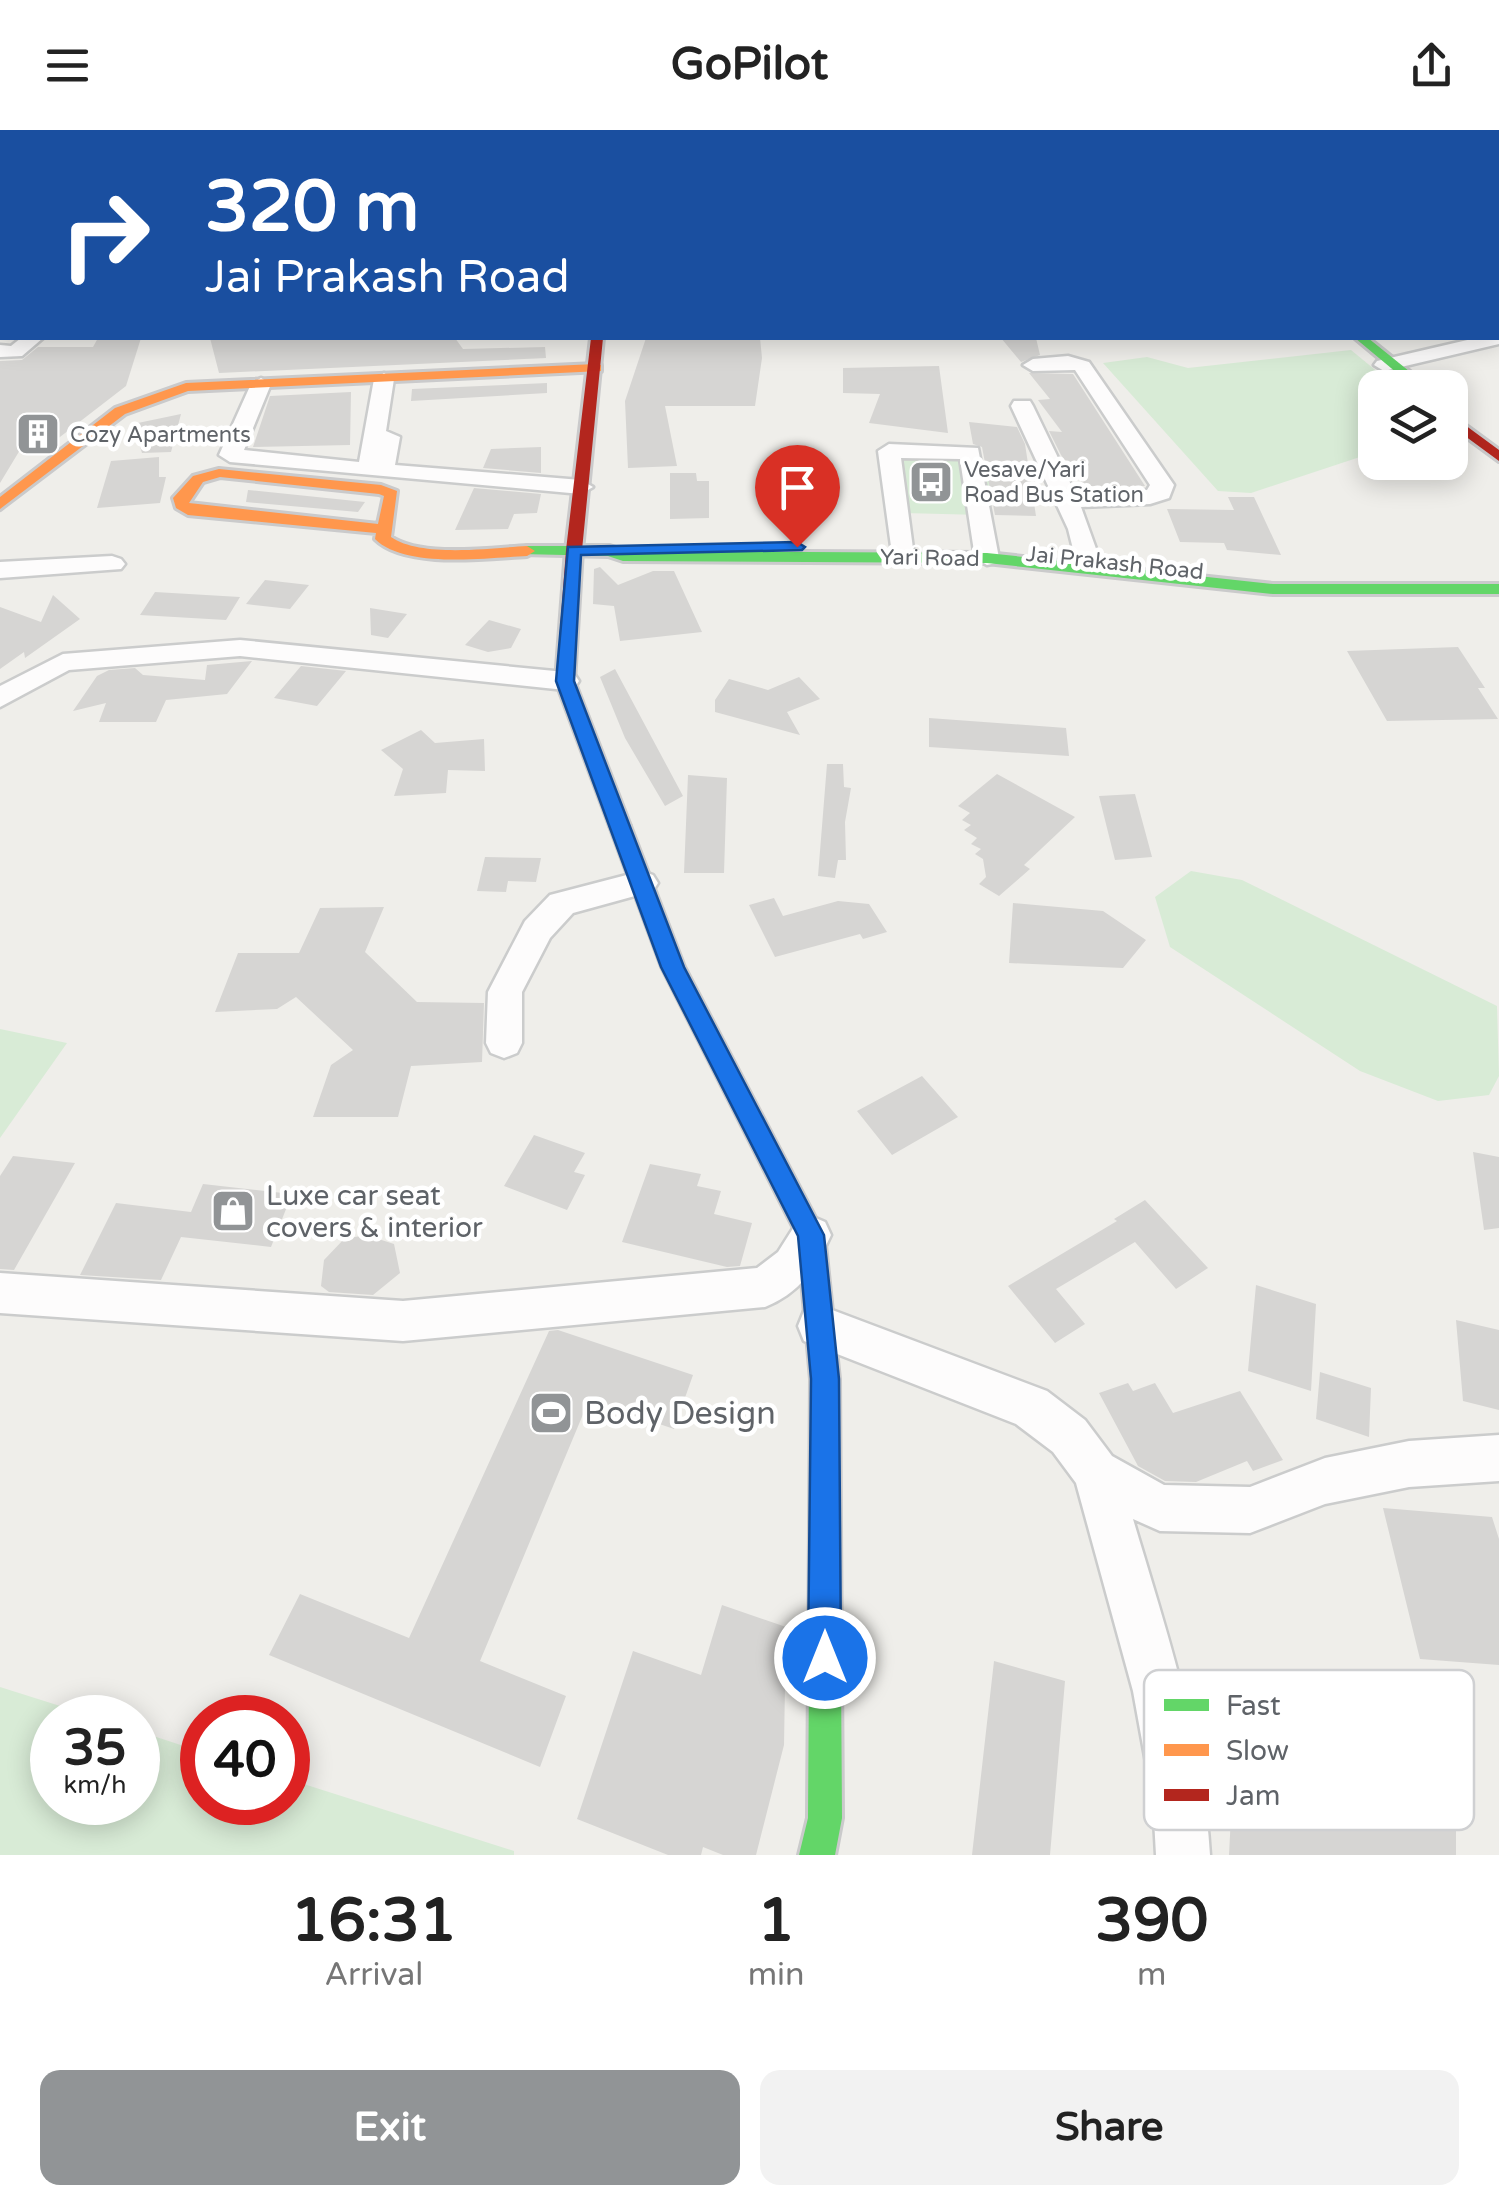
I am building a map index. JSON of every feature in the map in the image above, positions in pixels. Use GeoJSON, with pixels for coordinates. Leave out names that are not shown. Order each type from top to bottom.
{"type":"FeatureCollection","features":[{"type":"Feature","properties":{"kind":"street"},"geometry":{"type":"LineString","coordinates":[[0,352],[14,352],[30,340]]}},
{"type":"Feature","properties":{"kind":"street"},"geometry":{"type":"LineString","coordinates":[[597,340],[574,550],[565,681],[672,967],[811,1235],[825,1379],[825,1818],[817,1855]]}},
{"type":"Feature","properties":{"kind":"street"},"geometry":{"type":"LineString","coordinates":[[1354,340],[1397,370]]}},
{"type":"Feature","properties":{"kind":"street"},"geometry":{"type":"LineString","coordinates":[[1364,340],[1394,370]]}},
{"type":"Feature","properties":{"kind":"street"},"geometry":{"type":"LineString","coordinates":[[1421,340],[1447,350],[1499,360]]}},
{"type":"Feature","properties":{"kind":"street"},"geometry":{"type":"LineString","coordinates":[[1388,364],[1490,340]]}},
{"type":"Feature","properties":{"kind":"street"},"geometry":{"type":"LineString","coordinates":[[1033,365],[1068,362],[1082,366],[1162,485],[1161,493],[1150,497],[1067,500]]}},
{"type":"Feature","properties":{"kind":"street"},"geometry":{"type":"LineString","coordinates":[[0,504],[135,402],[186,387],[596,370]]}},
{"type":"Feature","properties":{"kind":"street"},"geometry":{"type":"LineString","coordinates":[[261,384],[230,455],[369,470],[392,381]]}},
{"type":"Feature","properties":{"kind":"street"},"geometry":{"type":"LineString","coordinates":[[392,381],[383,472],[582,487]]}},
{"type":"Feature","properties":{"kind":"street"},"geometry":{"type":"LineString","coordinates":[[1022,406],[1067,500],[1087,557]]}},
{"type":"Feature","properties":{"kind":"street"},"geometry":{"type":"LineString","coordinates":[[1468,423],[1493,445]]}},
{"type":"Feature","properties":{"kind":"street"},"geometry":{"type":"LineString","coordinates":[[1468,429],[1493,445]]}},
{"type":"Feature","properties":{"kind":"street"},"geometry":{"type":"LineString","coordinates":[[901,552],[889,450],[970,453],[986,554]]}},
{"type":"Feature","properties":{"kind":"street"},"geometry":{"type":"LineString","coordinates":[[386,529],[188,510],[181,506],[181,498],[198,479],[219,473],[381,490],[392,494],[394,502],[386,529],[383,539],[390,547],[410,552],[574,550]]}},
{"type":"Feature","properties":{"kind":"street","name":"Jai Prakash Road"},"geometry":{"type":"LineString","coordinates":[[574,550],[623,547],[1087,557],[1307,581],[1499,578]]}},
{"type":"Feature","properties":{"kind":"street","name":"Yari Road"},"geometry":{"type":"LineString","coordinates":[[986,554],[1272,589],[1499,589]]}},
{"type":"Feature","properties":{"kind":"street"},"geometry":{"type":"LineString","coordinates":[[0,570],[112,564]]}},
{"type":"Feature","properties":{"kind":"street"},"geometry":{"type":"LineString","coordinates":[[4,692],[62,662],[240,648],[565,681]]}},
{"type":"Feature","properties":{"kind":"street"},"geometry":{"type":"LineString","coordinates":[[504,1044],[504,992],[537,930],[562,904],[642,883]]}},
{"type":"Feature","properties":{"kind":"street"},"geometry":{"type":"LineString","coordinates":[[0,1292],[403,1321],[765,1287],[793,1266],[811,1235]]}},
{"type":"Feature","properties":{"kind":"street"},"geometry":{"type":"LineString","coordinates":[[819,1326],[1031,1407],[1069,1436],[1096,1472],[1153,1670]]}},
{"type":"Feature","properties":{"kind":"street"},"geometry":{"type":"LineString","coordinates":[[1096,1472],[1160,1508],[1250,1510],[1324,1481],[1410,1464],[1499,1458]]}},
{"type":"Feature","properties":{"kind":"street"},"geometry":{"type":"LineString","coordinates":[[1182,1830],[1184,1855]]}},
{"type":"Feature","properties":{"kind":"green space"},"geometry":{"type":"Polygon","coordinates":[[[1351,350],[1375,370],[1358,370],[1358,458],[1251,493],[1218,491],[1103,363],[1147,357],[1188,368],[1351,350]]]}},
{"type":"Feature","properties":{"kind":"green space"},"geometry":{"type":"Polygon","coordinates":[[[900,457],[975,459],[977,477],[989,477],[991,493],[980,493],[982,515],[903,513],[900,457]]]}},
{"type":"Feature","properties":{"kind":"green space"},"geometry":{"type":"Polygon","coordinates":[[[1191,871],[1242,880],[1497,1006],[1499,1076],[1489,1095],[1438,1101],[1360,1071],[1170,947],[1155,897],[1191,871]]]}},
{"type":"Feature","properties":{"kind":"green space"},"geometry":{"type":"Polygon","coordinates":[[[0,1029],[67,1043],[0,1138],[0,1029]]]}},
{"type":"Feature","properties":{"kind":"green space"},"geometry":{"type":"Polygon","coordinates":[[[0,1687],[30,1696],[30,1825],[160,1825],[160,1738],[180,1745],[180,1825],[310,1825],[310,1786],[514,1851],[514,1855],[0,1855],[0,1687]]]}},
{"type":"Feature","properties":{"kind":"building"},"geometry":{"type":"Polygon","coordinates":[[[97,340],[140,340],[126,386],[47,447],[23,445],[0,483],[0,361],[22,360],[38,347],[93,347],[97,340]]]}},
{"type":"Feature","properties":{"kind":"building"},"geometry":{"type":"Polygon","coordinates":[[[211,340],[456,340],[463,349],[545,347],[546,358],[219,373],[211,340]]]}},
{"type":"Feature","properties":{"kind":"building"},"geometry":{"type":"Polygon","coordinates":[[[645,340],[760,340],[762,358],[755,406],[665,406],[677,466],[628,468],[625,401],[645,340]]]}},
{"type":"Feature","properties":{"kind":"building"},"geometry":{"type":"Polygon","coordinates":[[[1003,340],[1036,340],[1040,355],[1021,362],[1003,340]]]}},
{"type":"Feature","properties":{"kind":"building"},"geometry":{"type":"Polygon","coordinates":[[[939,366],[948,433],[869,423],[880,394],[843,393],[843,368],[939,366]]]}},
{"type":"Feature","properties":{"kind":"building"},"geometry":{"type":"Polygon","coordinates":[[[1029,373],[1073,374],[1145,486],[1087,489],[1061,455],[1049,431],[1062,432],[1038,400],[1050,399],[1029,373]]]}},
{"type":"Feature","properties":{"kind":"building"},"geometry":{"type":"Polygon","coordinates":[[[547,383],[547,393],[411,401],[412,389],[547,383]]]}},
{"type":"Feature","properties":{"kind":"building"},"geometry":{"type":"Polygon","coordinates":[[[351,392],[350,445],[253,447],[270,396],[351,392]]]}},
{"type":"Feature","properties":{"kind":"building"},"geometry":{"type":"Polygon","coordinates":[[[181,414],[171,452],[142,453],[133,424],[181,414]]]}},
{"type":"Feature","properties":{"kind":"building"},"geometry":{"type":"Polygon","coordinates":[[[969,422],[1017,427],[1025,444],[1036,516],[995,515],[982,447],[973,444],[969,422]]]}},
{"type":"Feature","properties":{"kind":"building"},"geometry":{"type":"Polygon","coordinates":[[[541,447],[541,473],[483,468],[491,449],[541,447]]]}},
{"type":"Feature","properties":{"kind":"building"},"geometry":{"type":"Polygon","coordinates":[[[159,457],[159,477],[166,477],[160,503],[97,508],[111,461],[159,457]]]}},
{"type":"Feature","properties":{"kind":"building"},"geometry":{"type":"Polygon","coordinates":[[[670,473],[696,473],[697,481],[709,481],[709,518],[670,519],[670,473]]]}},
{"type":"Feature","properties":{"kind":"building"},"geometry":{"type":"Polygon","coordinates":[[[474,488],[541,494],[537,513],[514,514],[508,529],[455,530],[474,488]]]}},
{"type":"Feature","properties":{"kind":"building"},"geometry":{"type":"Polygon","coordinates":[[[248,490],[365,502],[358,512],[246,502],[248,490]]]}},
{"type":"Feature","properties":{"kind":"building"},"geometry":{"type":"Polygon","coordinates":[[[1228,497],[1254,497],[1281,555],[1227,550],[1224,543],[1180,542],[1167,509],[1234,510],[1228,497]]]}},
{"type":"Feature","properties":{"kind":"building"},"geometry":{"type":"Polygon","coordinates":[[[600,567],[618,585],[653,571],[674,571],[702,632],[620,641],[614,606],[593,604],[594,569],[600,567]]]}},
{"type":"Feature","properties":{"kind":"building"},"geometry":{"type":"Polygon","coordinates":[[[265,580],[309,585],[290,609],[246,604],[265,580]]]}},
{"type":"Feature","properties":{"kind":"building"},"geometry":{"type":"Polygon","coordinates":[[[155,592],[240,597],[226,620],[140,615],[155,592]]]}},
{"type":"Feature","properties":{"kind":"building"},"geometry":{"type":"Polygon","coordinates":[[[53,595],[80,619],[25,658],[24,652],[0,669],[0,607],[41,622],[53,595]]]}},
{"type":"Feature","properties":{"kind":"building"},"geometry":{"type":"Polygon","coordinates":[[[370,608],[407,614],[388,638],[371,635],[370,608]]]}},
{"type":"Feature","properties":{"kind":"building"},"geometry":{"type":"Polygon","coordinates":[[[489,620],[521,629],[511,648],[488,652],[465,645],[489,620]]]}},
{"type":"Feature","properties":{"kind":"building"},"geometry":{"type":"Polygon","coordinates":[[[1458,647],[1485,688],[1478,688],[1498,719],[1387,721],[1347,651],[1458,647]]]}},
{"type":"Feature","properties":{"kind":"building"},"geometry":{"type":"Polygon","coordinates":[[[252,661],[227,694],[166,700],[156,722],[99,722],[106,703],[73,711],[97,676],[109,670],[135,668],[143,675],[205,680],[207,665],[252,661]]]}},
{"type":"Feature","properties":{"kind":"building"},"geometry":{"type":"Polygon","coordinates":[[[301,666],[346,671],[317,706],[274,698],[301,666]]]}},
{"type":"Feature","properties":{"kind":"building"},"geometry":{"type":"Polygon","coordinates":[[[615,669],[683,796],[665,806],[625,738],[600,677],[615,669]]]}},
{"type":"Feature","properties":{"kind":"building"},"geometry":{"type":"Polygon","coordinates":[[[799,677],[820,699],[787,712],[800,735],[715,712],[715,700],[729,679],[768,690],[799,677]]]}},
{"type":"Feature","properties":{"kind":"building"},"geometry":{"type":"Polygon","coordinates":[[[929,718],[1066,728],[1069,756],[929,747],[929,718]]]}},
{"type":"Feature","properties":{"kind":"building"},"geometry":{"type":"Polygon","coordinates":[[[421,730],[435,743],[484,739],[485,771],[448,770],[446,793],[394,796],[403,769],[381,750],[421,730]]]}},
{"type":"Feature","properties":{"kind":"building"},"geometry":{"type":"Polygon","coordinates":[[[827,764],[843,764],[844,787],[851,788],[845,822],[846,860],[838,860],[835,878],[818,876],[827,764]]]}},
{"type":"Feature","properties":{"kind":"building"},"geometry":{"type":"Polygon","coordinates":[[[997,774],[1075,817],[1024,865],[1030,869],[999,896],[979,884],[986,877],[983,859],[975,854],[981,849],[971,844],[977,838],[964,830],[971,825],[962,820],[970,813],[958,806],[997,774]]]}},
{"type":"Feature","properties":{"kind":"building"},"geometry":{"type":"Polygon","coordinates":[[[688,775],[727,778],[724,873],[684,873],[688,775]]]}},
{"type":"Feature","properties":{"kind":"building"},"geometry":{"type":"Polygon","coordinates":[[[1135,794],[1152,857],[1115,860],[1099,796],[1135,794]]]}},
{"type":"Feature","properties":{"kind":"building"},"geometry":{"type":"Polygon","coordinates":[[[485,857],[541,858],[536,882],[508,881],[506,892],[477,891],[485,857]]]}},
{"type":"Feature","properties":{"kind":"building"},"geometry":{"type":"Polygon","coordinates":[[[774,898],[783,916],[838,901],[869,904],[887,932],[863,939],[860,934],[775,957],[749,905],[774,898]]]}},
{"type":"Feature","properties":{"kind":"building"},"geometry":{"type":"Polygon","coordinates":[[[1013,903],[1103,911],[1146,940],[1123,968],[1009,963],[1013,903]]]}},
{"type":"Feature","properties":{"kind":"building"},"geometry":{"type":"Polygon","coordinates":[[[384,907],[365,952],[417,1002],[484,1003],[482,1062],[411,1066],[398,1117],[313,1117],[331,1065],[353,1050],[296,997],[277,1009],[215,1012],[238,953],[299,953],[320,908],[384,907]]]}},
{"type":"Feature","properties":{"kind":"building"},"geometry":{"type":"Polygon","coordinates":[[[922,1076],[958,1117],[892,1155],[857,1111],[922,1076]]]}},
{"type":"Feature","properties":{"kind":"building"},"geometry":{"type":"Polygon","coordinates":[[[534,1135],[585,1153],[574,1172],[585,1175],[567,1210],[504,1186],[534,1135]]]}},
{"type":"Feature","properties":{"kind":"building"},"geometry":{"type":"Polygon","coordinates":[[[1473,1152],[1499,1157],[1499,1228],[1484,1230],[1473,1152]]]}},
{"type":"Feature","properties":{"kind":"building"},"geometry":{"type":"Polygon","coordinates":[[[13,1156],[75,1163],[14,1270],[0,1269],[0,1176],[13,1156]]]}},
{"type":"Feature","properties":{"kind":"building"},"geometry":{"type":"Polygon","coordinates":[[[650,1164],[701,1174],[697,1186],[721,1191],[714,1214],[752,1223],[740,1266],[727,1267],[622,1242],[650,1164]]]}},
{"type":"Feature","properties":{"kind":"building"},"geometry":{"type":"Polygon","coordinates":[[[203,1184],[292,1194],[271,1247],[181,1237],[161,1280],[80,1275],[116,1203],[191,1212],[203,1184]]]}},
{"type":"Feature","properties":{"kind":"building"},"geometry":{"type":"Polygon","coordinates":[[[1145,1200],[1208,1268],[1176,1289],[1135,1242],[1056,1289],[1085,1324],[1055,1343],[1008,1286],[1145,1200]]]}},
{"type":"Feature","properties":{"kind":"building"},"geometry":{"type":"Polygon","coordinates":[[[366,1235],[394,1244],[400,1273],[373,1295],[329,1292],[321,1286],[324,1260],[344,1239],[366,1235]]]}},
{"type":"Feature","properties":{"kind":"building"},"geometry":{"type":"Polygon","coordinates":[[[1256,1285],[1316,1304],[1311,1391],[1248,1371],[1256,1285]]]}},
{"type":"Feature","properties":{"kind":"building"},"geometry":{"type":"Polygon","coordinates":[[[1456,1320],[1499,1330],[1499,1410],[1463,1401],[1456,1320]]]}},
{"type":"Feature","properties":{"kind":"building"},"geometry":{"type":"Polygon","coordinates":[[[558,1330],[693,1375],[674,1429],[589,1400],[480,1661],[566,1696],[540,1767],[269,1655],[300,1594],[409,1638],[549,1331],[558,1330]]]}},
{"type":"Feature","properties":{"kind":"building"},"geometry":{"type":"Polygon","coordinates":[[[1320,1372],[1371,1388],[1369,1437],[1316,1419],[1320,1372]]]}},
{"type":"Feature","properties":{"kind":"building"},"geometry":{"type":"Polygon","coordinates":[[[1128,1383],[1133,1391],[1155,1383],[1173,1413],[1240,1391],[1283,1460],[1253,1471],[1247,1461],[1196,1482],[1165,1481],[1138,1466],[1099,1393],[1128,1383]]]}},
{"type":"Feature","properties":{"kind":"building"},"geometry":{"type":"Polygon","coordinates":[[[1383,1508],[1492,1517],[1499,1539],[1499,1665],[1420,1659],[1383,1508]]]}},
{"type":"Feature","properties":{"kind":"building"},"geometry":{"type":"Polygon","coordinates":[[[722,1605],[786,1627],[784,1745],[756,1855],[723,1855],[703,1847],[701,1855],[668,1855],[577,1819],[633,1651],[701,1675],[722,1605]]]}},
{"type":"Feature","properties":{"kind":"building"},"geometry":{"type":"Polygon","coordinates":[[[994,1661],[1065,1681],[1050,1855],[972,1855],[994,1661]]]}},
{"type":"Feature","properties":{"kind":"building"},"geometry":{"type":"Polygon","coordinates":[[[1230,1830],[1456,1830],[1456,1855],[1229,1855],[1230,1830]]]}},
{"type":"Feature","properties":{"kind":"traffic: fast"},"geometry":{"type":"LineString","coordinates":[[1364,340],[1401,370]]}},
{"type":"Feature","properties":{"kind":"traffic: fast"},"geometry":{"type":"LineString","coordinates":[[527,551],[610,551],[623,556],[987,558],[1273,589],[1499,589]]}},
{"type":"Feature","properties":{"kind":"traffic: fast"},"geometry":{"type":"LineString","coordinates":[[620,826],[673,967],[811,1235],[825,1379],[825,1818],[817,1855]]}},
{"type":"Feature","properties":{"kind":"traffic: slow"},"geometry":{"type":"LineString","coordinates":[[0,504],[120,411],[186,387],[596,368]]}},
{"type":"Feature","properties":{"kind":"traffic: slow"},"geometry":{"type":"LineString","coordinates":[[386,529],[188,510],[181,505],[181,498],[198,479],[219,473],[381,490],[392,494],[383,539],[393,546],[450,554],[527,551]]}},
{"type":"Feature","properties":{"kind":"traffic: jam"},"geometry":{"type":"LineString","coordinates":[[597,340],[574,550],[565,681],[620,826]]}},
{"type":"Feature","properties":{"kind":"traffic: jam"},"geometry":{"type":"LineString","coordinates":[[1468,432],[1499,457]]}},
{"type":"Feature","properties":{"kind":"place","name":"Cozy Apartments"},"geometry":{"type":"Point","coordinates":[38,434]}},
{"type":"Feature","properties":{"kind":"place","name":"Vesave/Yari Road Bus Station"},"geometry":{"type":"Point","coordinates":[931,482]}},
{"type":"Feature","properties":{"kind":"place","name":"Luxe car seat covers & interior"},"geometry":{"type":"Point","coordinates":[233,1211]}},
{"type":"Feature","properties":{"kind":"place","name":"Body Design"},"geometry":{"type":"Point","coordinates":[551,1413]}},
{"type":"Feature","properties":{"kind":"route"},"geometry":{"type":"LineString","coordinates":[[797,547],[574,550],[565,681],[580,712],[672,967],[811,1235],[825,1379],[825,1658]]}}]}
